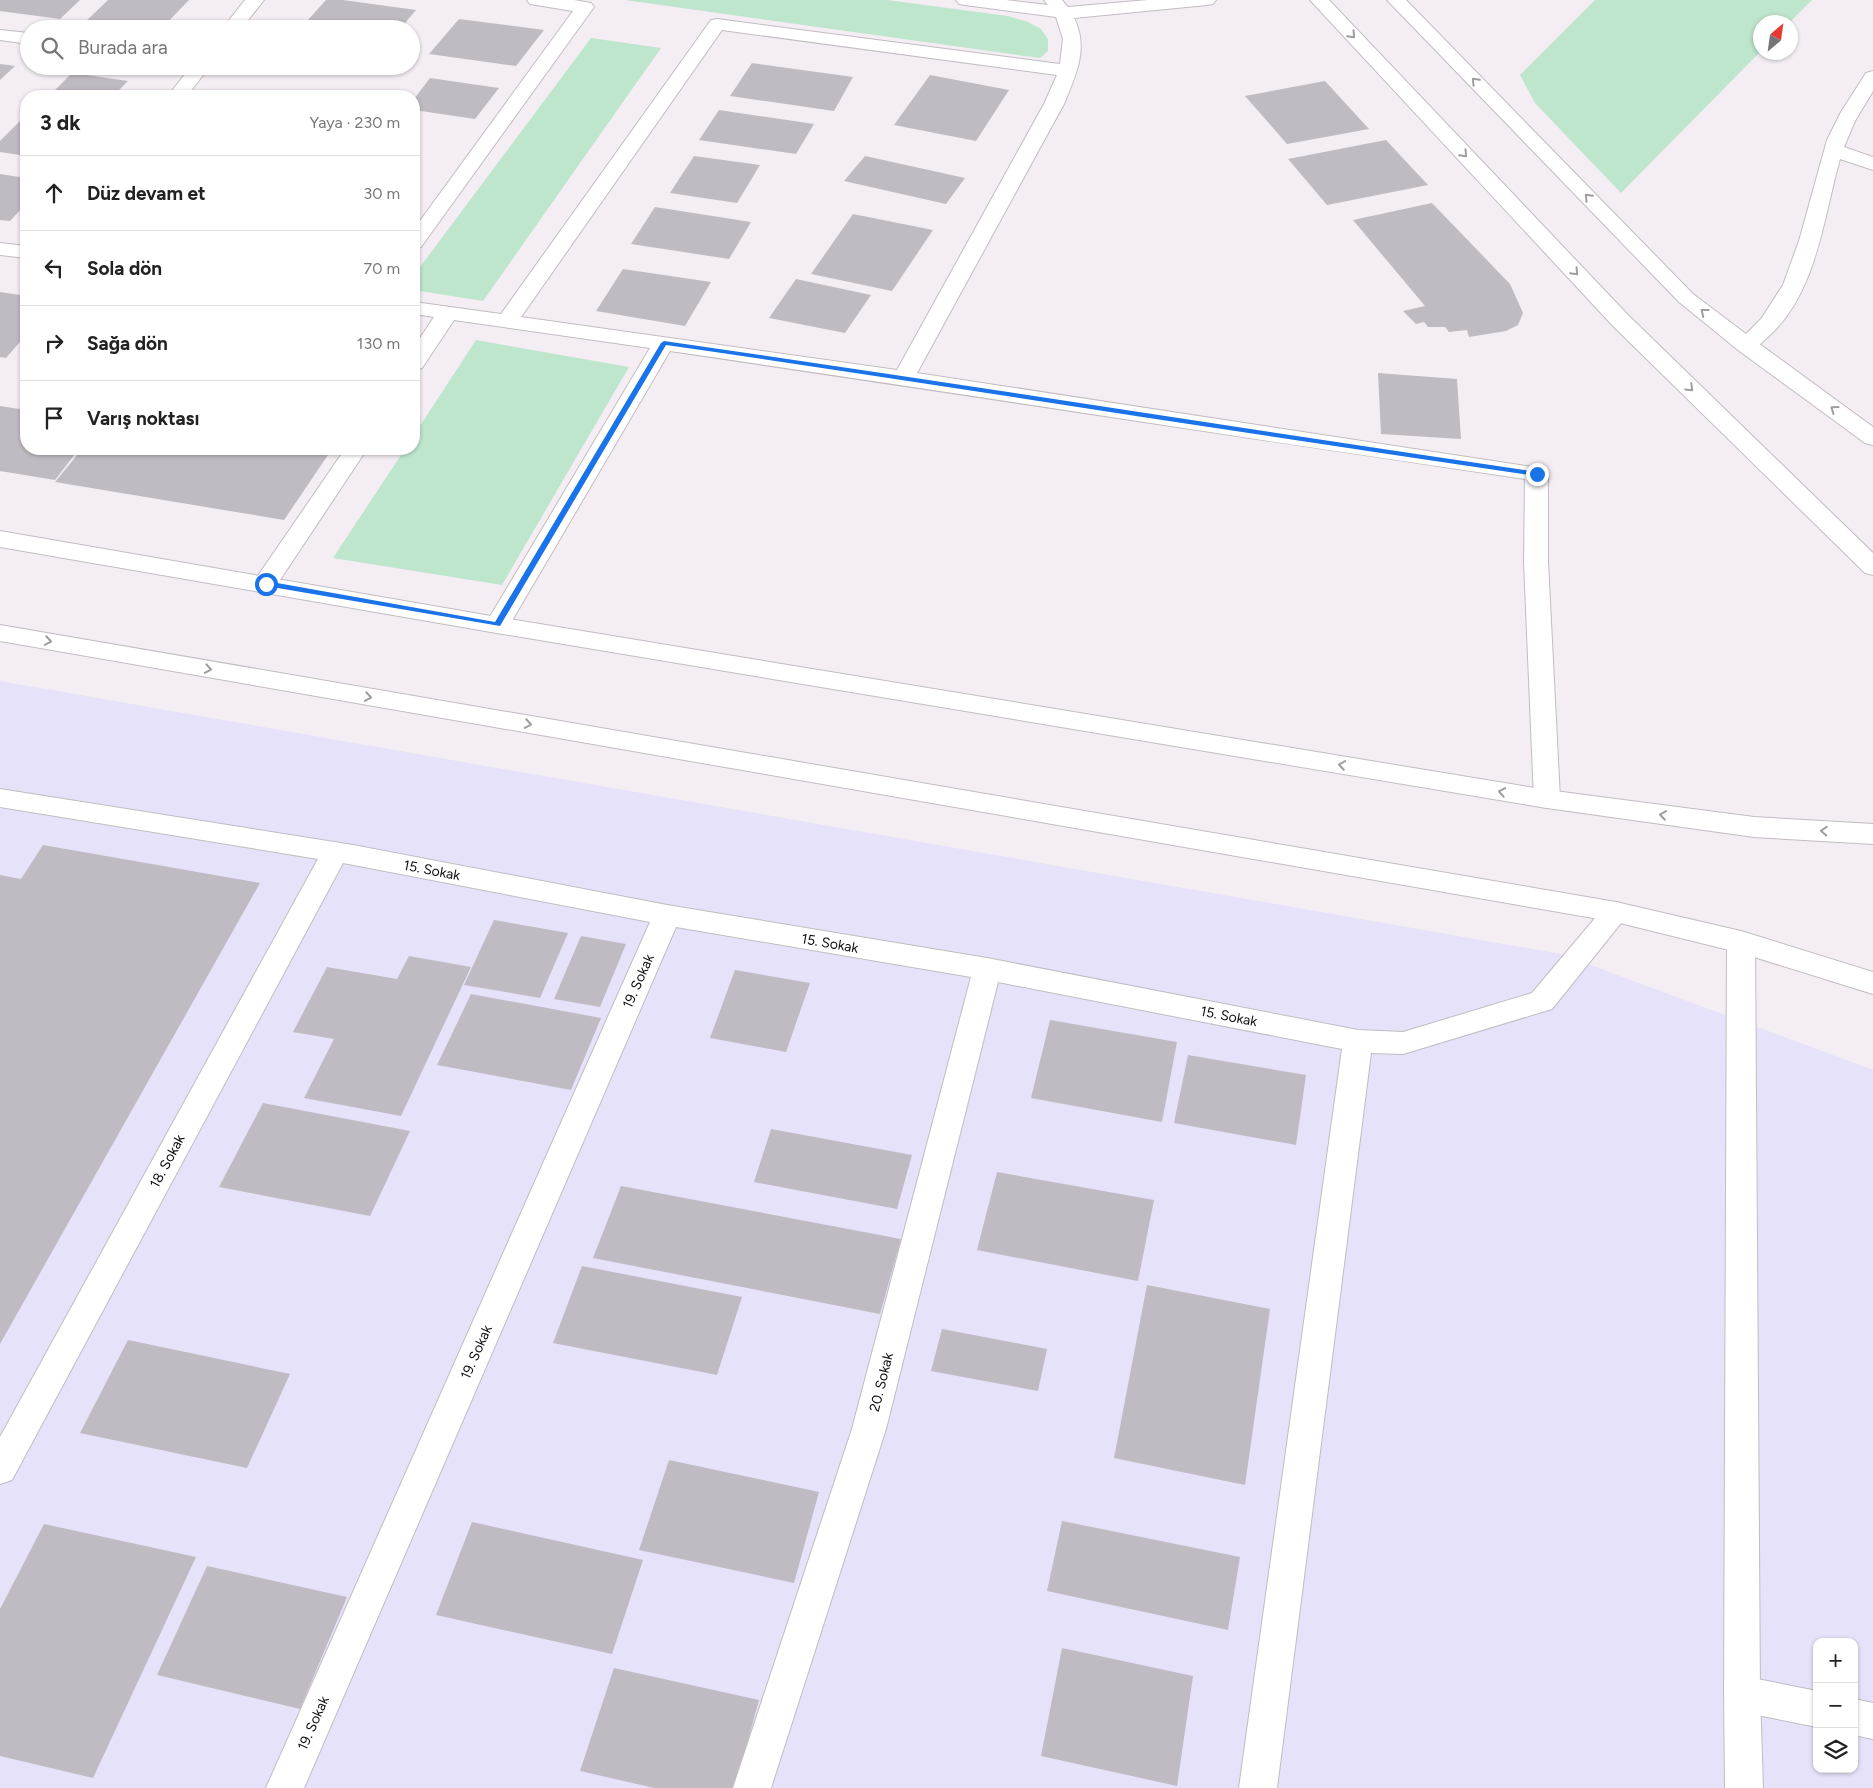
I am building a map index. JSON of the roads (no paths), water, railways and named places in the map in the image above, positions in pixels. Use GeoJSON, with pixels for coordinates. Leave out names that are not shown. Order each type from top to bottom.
{"type":"FeatureCollection","features":[{"type":"Feature","properties":{"kind":"street"},"geometry":{"type":"LineString","coordinates":[[238,20],[255,0]]}},
{"type":"Feature","properties":{"kind":"street"},"geometry":{"type":"LineString","coordinates":[[420,234],[585,7],[536,0]]}},
{"type":"Feature","properties":{"kind":"street"},"geometry":{"type":"LineString","coordinates":[[965,0],[1059,6],[1207,0]]}},
{"type":"Feature","properties":{"kind":"street"},"geometry":{"type":"LineString","coordinates":[[1319,0],[1621,321],[1873,567]]}},
{"type":"Feature","properties":{"kind":"street"},"geometry":{"type":"LineString","coordinates":[[1396,0],[1686,298],[1746,345],[1873,438]]}},
{"type":"Feature","properties":{"kind":"street"},"geometry":{"type":"LineString","coordinates":[[904,378],[1054,104],[1069,71],[1074,43],[1059,6]]}},
{"type":"Feature","properties":{"kind":"street"},"geometry":{"type":"LineString","coordinates":[[507,321],[718,24],[1069,71]]}},
{"type":"Feature","properties":{"kind":"street"},"geometry":{"type":"LineString","coordinates":[[0,35],[20,38]]}},
{"type":"Feature","properties":{"kind":"street"},"geometry":{"type":"LineString","coordinates":[[182,90],[194,75]]}},
{"type":"Feature","properties":{"kind":"street"},"geometry":{"type":"LineString","coordinates":[[1746,345],[1768,325],[1786,299],[1802,265],[1833,150],[1851,110],[1873,77]]}},
{"type":"Feature","properties":{"kind":"street"},"geometry":{"type":"LineString","coordinates":[[1833,150],[1873,164]]}},
{"type":"Feature","properties":{"kind":"street"},"geometry":{"type":"LineString","coordinates":[[0,249],[20,251]]}},
{"type":"Feature","properties":{"kind":"street"},"geometry":{"type":"LineString","coordinates":[[420,309],[904,378],[1537,474],[1536,562],[1547,799]]}},
{"type":"Feature","properties":{"kind":"street"},"geometry":{"type":"LineString","coordinates":[[420,354],[448,312]]}},
{"type":"Feature","properties":{"kind":"street"},"geometry":{"type":"LineString","coordinates":[[497,624],[664,343]]}},
{"type":"Feature","properties":{"kind":"street"},"geometry":{"type":"LineString","coordinates":[[266,584],[352,455]]}},
{"type":"Feature","properties":{"kind":"street"},"geometry":{"type":"LineString","coordinates":[[0,539],[1547,799],[1754,827],[1873,834]]}},
{"type":"Feature","properties":{"kind":"street"},"geometry":{"type":"LineString","coordinates":[[0,633],[1616,912],[1741,942],[1873,983]]}},
{"type":"Feature","properties":{"kind":"street","name":"15. Sokak"},"geometry":{"type":"LineString","coordinates":[[0,798],[335,852],[667,915],[987,969],[1358,1040],[1403,1044],[1542,1001],[1616,912]]}},
{"type":"Feature","properties":{"kind":"street","name":"18. Sokak"},"geometry":{"type":"LineString","coordinates":[[0,1469],[335,852]]}},
{"type":"Feature","properties":{"kind":"street","name":"19. Sokak"},"geometry":{"type":"LineString","coordinates":[[285,1788],[667,915]]}},
{"type":"Feature","properties":{"kind":"street"},"geometry":{"type":"LineString","coordinates":[[1741,942],[1742,1694],[1744,1788]]}},
{"type":"Feature","properties":{"kind":"street","name":"20. Sokak"},"geometry":{"type":"LineString","coordinates":[[752,1788],[869,1428],[987,969]]}},
{"type":"Feature","properties":{"kind":"street"},"geometry":{"type":"LineString","coordinates":[[1258,1788],[1358,1040]]}},
{"type":"Feature","properties":{"kind":"street"},"geometry":{"type":"LineString","coordinates":[[1742,1694],[1813,1708]]}},
{"type":"Feature","properties":{"kind":"street"},"geometry":{"type":"LineString","coordinates":[[1858,1718],[1873,1720]]}}]}
